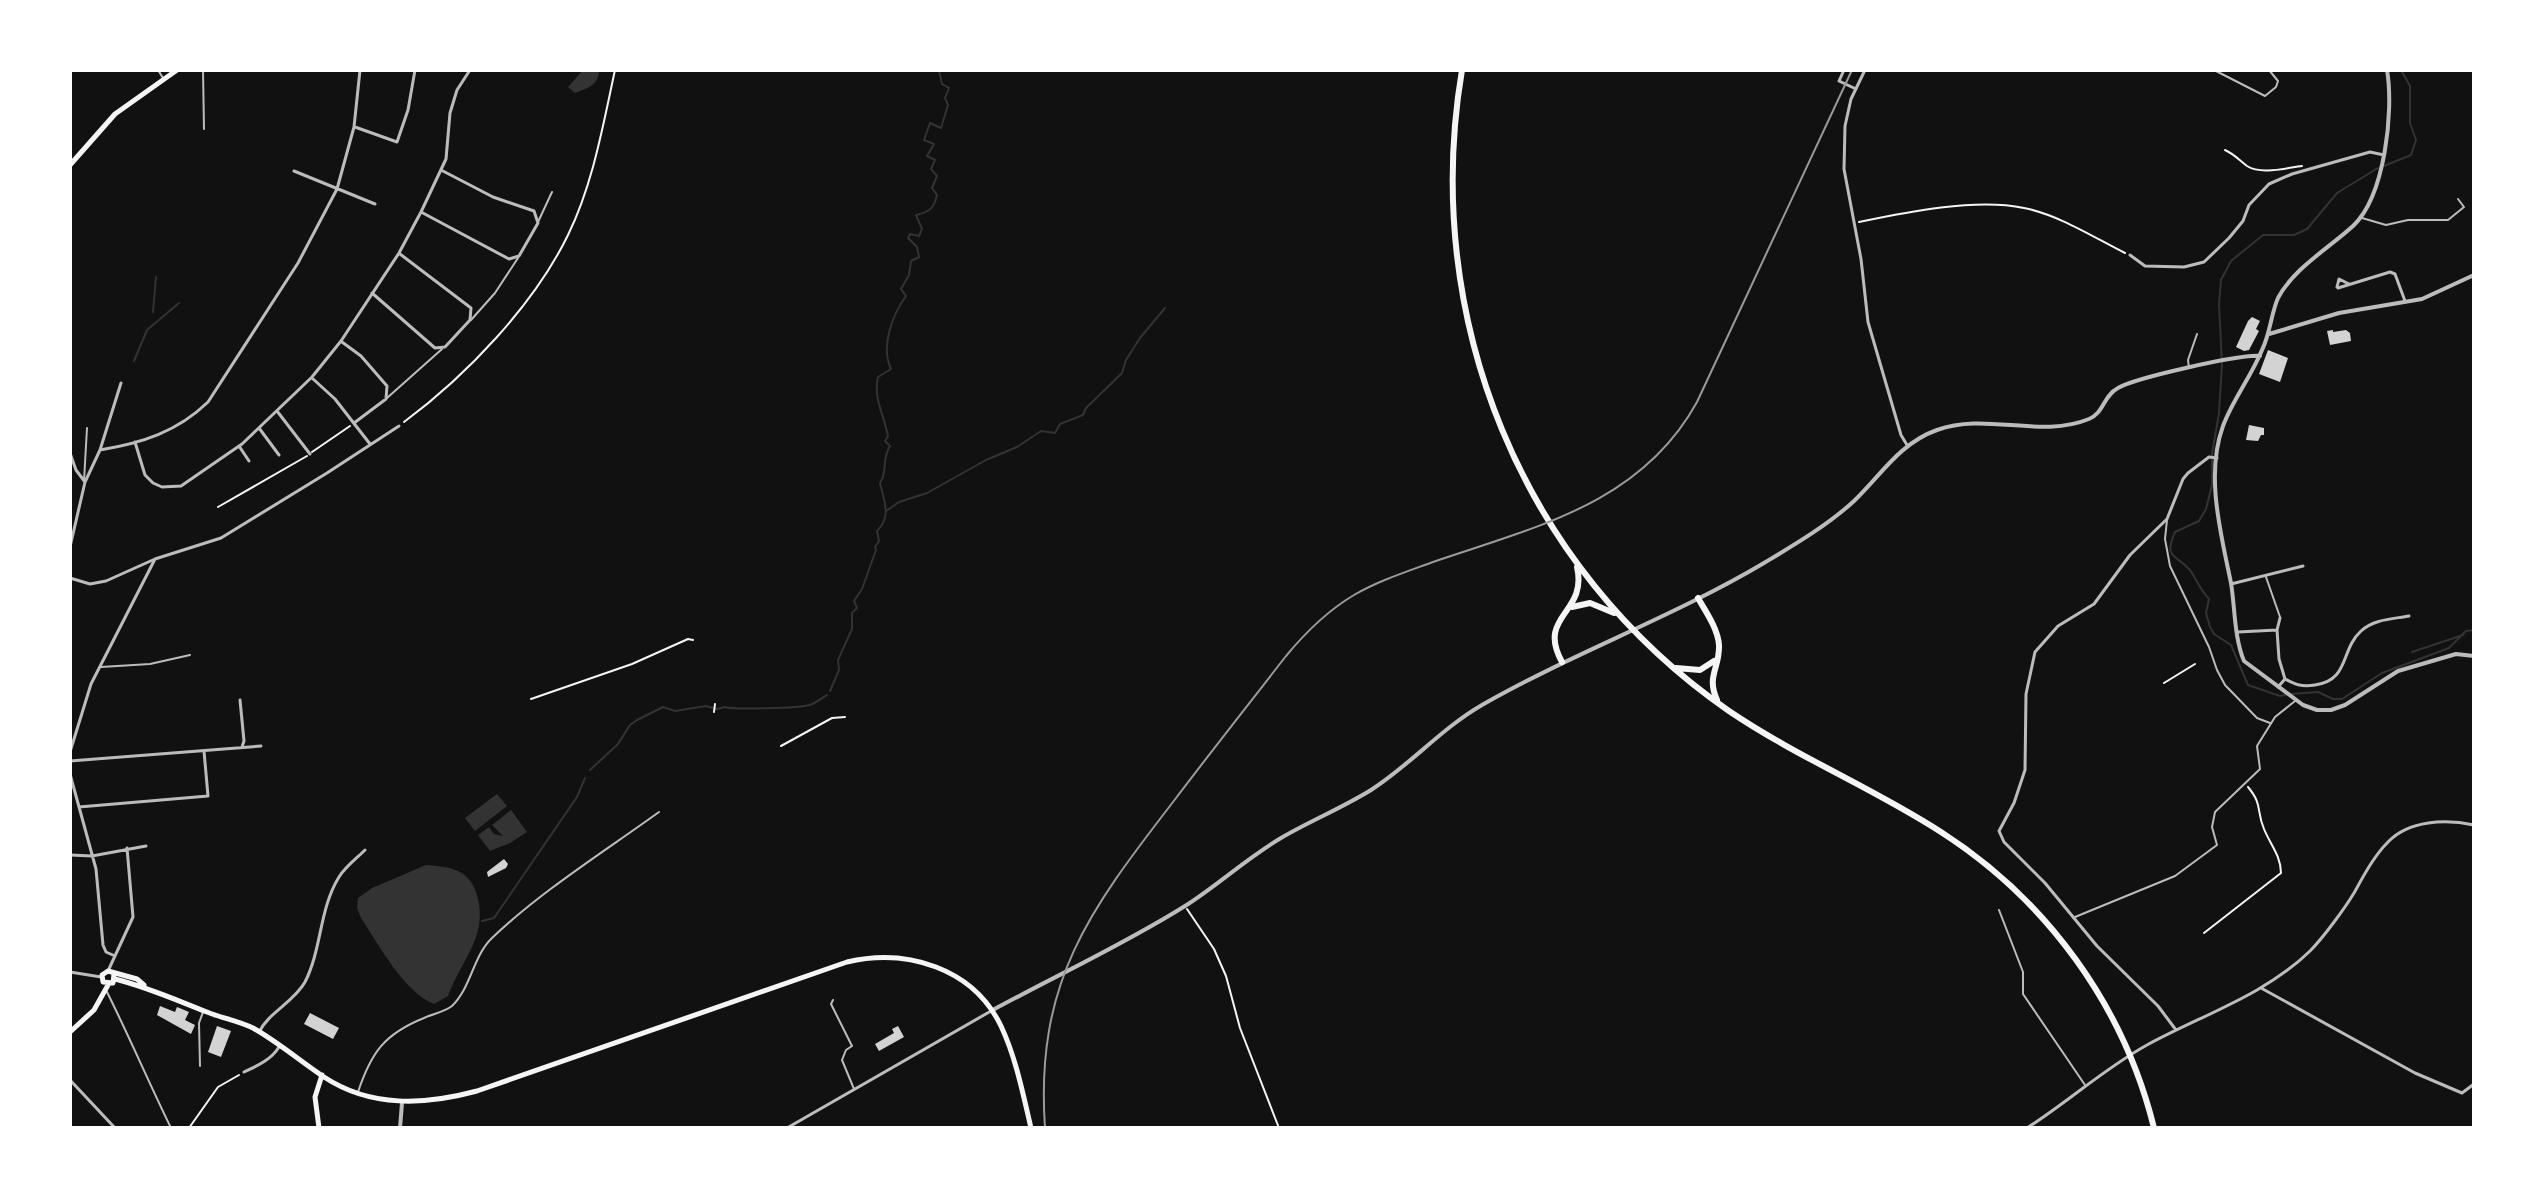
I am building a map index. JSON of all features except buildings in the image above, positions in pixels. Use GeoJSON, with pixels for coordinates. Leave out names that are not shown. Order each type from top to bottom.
{"type":"FeatureCollection","features":[{"type":"Feature","properties":{"kind":"highway"},"geometry":{"type":"LineString","coordinates":[[1462,70],[1454,138],[1456,240],[1471,331],[1495,414],[1542,512],[1557,535],[1619,617],[1672,667],[1727,710],[1780,743],[1941,832],[1989,866],[2032,906],[2070,950],[2103,999],[2136,1068],[2154,1128]]}},
{"type":"Feature","properties":{"kind":"highway"},"geometry":{"type":"LineString","coordinates":[[1562,662],[1555,650],[1554,633],[1578,596],[1580,584],[1576,564]]}},
{"type":"Feature","properties":{"kind":"highway"},"geometry":{"type":"LineString","coordinates":[[1698,598],[1718,638],[1712,684],[1719,703]]}},
{"type":"Feature","properties":{"kind":"highway"},"geometry":{"type":"LineString","coordinates":[[1568,608],[1590,603],[1619,617]]}},
{"type":"Feature","properties":{"kind":"highway"},"geometry":{"type":"LineString","coordinates":[[1672,667],[1700,670],[1717,659]]}},
{"type":"Feature","properties":{"kind":"main road"},"geometry":{"type":"LineString","coordinates":[[70,165],[100,128],[127,104],[177,70]]}},
{"type":"Feature","properties":{"kind":"main road"},"geometry":{"type":"LineString","coordinates":[[107,987],[101,977],[112,975],[145,986],[259,1032],[322,1075],[357,1093],[402,1103],[454,1097],[570,1060],[833,966],[879,956],[908,958],[931,964],[968,985],[991,1011],[1010,1048],[1031,1128]]}},
{"type":"Feature","properties":{"kind":"main road"},"geometry":{"type":"LineString","coordinates":[[70,1032],[94,1010],[112,975]]}},
{"type":"Feature","properties":{"kind":"main road"},"geometry":{"type":"LineString","coordinates":[[319,1128],[315,1097],[322,1075]]}},
{"type":"Feature","properties":{"kind":"street"},"geometry":{"type":"LineString","coordinates":[[100,450],[155,438],[176,428],[208,402],[298,263],[337,189],[354,127],[360,70]]}},
{"type":"Feature","properties":{"kind":"street"},"geometry":{"type":"LineString","coordinates":[[354,127],[397,142],[408,110],[415,70]]}},
{"type":"Feature","properties":{"kind":"street"},"geometry":{"type":"LineString","coordinates":[[135,442],[145,475],[153,483],[171,488],[181,486],[239,446],[312,377],[341,341],[399,253],[421,212],[446,159],[450,113],[457,90],[470,70]]}},
{"type":"Feature","properties":{"kind":"street"},"geometry":{"type":"LineString","coordinates":[[1844,70],[1839,81],[1856,89]]}},
{"type":"Feature","properties":{"kind":"street"},"geometry":{"type":"LineString","coordinates":[[1865,70],[1845,126],[1844,169],[1868,322],[1901,435],[1907,445]]}},
{"type":"Feature","properties":{"kind":"street"},"geometry":{"type":"LineString","coordinates":[[2387,70],[2390,115],[2384,155],[2361,217],[2290,282],[2278,299],[2260,356],[2224,423],[2217,458],[2220,532],[2244,661],[2286,693],[2317,710],[2331,710],[2345,705],[2398,671],[2456,654],[2474,656]]}},
{"type":"Feature","properties":{"kind":"street"},"geometry":{"type":"LineString","coordinates":[[2130,255],[2145,266],[2184,267],[2204,262],[2243,221],[2249,205],[2269,184],[2285,176],[2370,152],[2384,155]]}},
{"type":"Feature","properties":{"kind":"street"},"geometry":{"type":"LineString","coordinates":[[421,212],[509,259],[519,256],[538,223],[534,211],[493,197],[441,170]]}},
{"type":"Feature","properties":{"kind":"street"},"geometry":{"type":"LineString","coordinates":[[294,171],[375,204]]}},
{"type":"Feature","properties":{"kind":"street"},"geometry":{"type":"LineString","coordinates":[[372,293],[430,345],[439,348],[445,347],[470,320],[471,308],[399,253]]}},
{"type":"Feature","properties":{"kind":"street"},"geometry":{"type":"LineString","coordinates":[[2349,284],[2393,273],[2405,303]]}},
{"type":"Feature","properties":{"kind":"street"},"geometry":{"type":"LineString","coordinates":[[2269,334],[2339,313],[2422,299],[2474,275]]}},
{"type":"Feature","properties":{"kind":"street"},"geometry":{"type":"LineString","coordinates":[[341,341],[361,356],[387,386],[386,399],[354,423]]}},
{"type":"Feature","properties":{"kind":"street"},"geometry":{"type":"LineString","coordinates":[[787,1128],[991,1011],[1185,906],[1281,837],[1342,808],[1386,780],[1465,716],[1562,662],[1698,598],[1772,558],[1852,502],[1907,445],[1937,429],[1972,423],[2036,427],[2089,419],[2099,414],[2107,395],[2130,382],[2247,355],[2260,356]]}},
{"type":"Feature","properties":{"kind":"street"},"geometry":{"type":"LineString","coordinates":[[312,377],[335,399],[370,444]]}},
{"type":"Feature","properties":{"kind":"street"},"geometry":{"type":"LineString","coordinates":[[70,547],[85,482],[100,450],[121,383]]}},
{"type":"Feature","properties":{"kind":"street"},"geometry":{"type":"LineString","coordinates":[[277,411],[310,454]]}},
{"type":"Feature","properties":{"kind":"street"},"geometry":{"type":"LineString","coordinates":[[70,578],[90,584],[106,581],[155,559],[221,538],[399,426]]}},
{"type":"Feature","properties":{"kind":"street"},"geometry":{"type":"LineString","coordinates":[[259,428],[279,455]]}},
{"type":"Feature","properties":{"kind":"street"},"geometry":{"type":"LineString","coordinates":[[239,446],[249,461]]}},
{"type":"Feature","properties":{"kind":"street"},"geometry":{"type":"LineString","coordinates":[[70,453],[76,470],[85,482]]}},
{"type":"Feature","properties":{"kind":"street"},"geometry":{"type":"LineString","coordinates":[[2176,1030],[2158,1006],[2097,946],[2075,917],[2004,842],[1999,831],[2014,803],[2025,770],[2025,710],[2035,652],[2049,633],[2094,604],[2142,541],[2167,519],[2183,479],[2209,457],[2217,458]]}},
{"type":"Feature","properties":{"kind":"street"},"geometry":{"type":"LineString","coordinates":[[70,525],[74,531]]}},
{"type":"Feature","properties":{"kind":"street"},"geometry":{"type":"LineString","coordinates":[[70,752],[91,684],[155,559]]}},
{"type":"Feature","properties":{"kind":"street"},"geometry":{"type":"LineString","coordinates":[[2231,584],[2303,566]]}},
{"type":"Feature","properties":{"kind":"street"},"geometry":{"type":"LineString","coordinates":[[2280,618],[2277,630],[2279,659],[2285,679],[2302,687],[2329,682],[2338,675],[2355,639],[2374,622],[2409,616]]}},
{"type":"Feature","properties":{"kind":"street"},"geometry":{"type":"LineString","coordinates":[[2238,632],[2277,630]]}},
{"type":"Feature","properties":{"kind":"street"},"geometry":{"type":"LineString","coordinates":[[2278,687],[2285,679]]}},
{"type":"Feature","properties":{"kind":"street"},"geometry":{"type":"LineString","coordinates":[[240,700],[242,747]]}},
{"type":"Feature","properties":{"kind":"street"},"geometry":{"type":"LineString","coordinates":[[70,761],[261,746]]}},
{"type":"Feature","properties":{"kind":"street"},"geometry":{"type":"LineString","coordinates":[[79,807],[208,796],[204,751]]}},
{"type":"Feature","properties":{"kind":"street"},"geometry":{"type":"LineString","coordinates":[[70,774],[96,869],[103,945],[106,952],[115,956]]}},
{"type":"Feature","properties":{"kind":"street"},"geometry":{"type":"LineString","coordinates":[[2027,1128],[2113,1066],[2147,1045],[2261,988],[2313,948],[2345,907],[2369,866],[2389,840],[2412,827],[2431,823],[2450,821],[2474,825]]}},
{"type":"Feature","properties":{"kind":"street"},"geometry":{"type":"LineString","coordinates":[[70,855],[92,856],[146,846]]}},
{"type":"Feature","properties":{"kind":"street"},"geometry":{"type":"LineString","coordinates":[[112,975],[115,956],[133,917],[127,848]]}},
{"type":"Feature","properties":{"kind":"street"},"geometry":{"type":"LineString","coordinates":[[259,1032],[305,981],[327,902],[340,874],[365,850]]}},
{"type":"Feature","properties":{"kind":"street"},"geometry":{"type":"LineString","coordinates":[[70,972],[101,977]]}},
{"type":"Feature","properties":{"kind":"street"},"geometry":{"type":"LineString","coordinates":[[2261,988],[2415,1073],[2462,1093],[2474,1084]]}},
{"type":"Feature","properties":{"kind":"street"},"geometry":{"type":"LineString","coordinates":[[244,1072],[275,1054],[280,1045]]}},
{"type":"Feature","properties":{"kind":"street"},"geometry":{"type":"LineString","coordinates":[[70,1080],[115,1128]]}},
{"type":"Feature","properties":{"kind":"street"},"geometry":{"type":"LineString","coordinates":[[400,1128],[402,1103]]}},
{"type":"Feature","properties":{"kind":"lane"},"geometry":{"type":"LineString","coordinates":[[158,70],[164,79]]}},
{"type":"Feature","properties":{"kind":"lane"},"geometry":{"type":"LineString","coordinates":[[203,70],[204,129]]}},
{"type":"Feature","properties":{"kind":"lane"},"geometry":{"type":"LineString","coordinates":[[2214,70],[2265,96],[2276,87],[2278,81],[2269,70]]}},
{"type":"Feature","properties":{"kind":"lane"},"geometry":{"type":"LineString","coordinates":[[538,223],[552,192]]}},
{"type":"Feature","properties":{"kind":"lane"},"geometry":{"type":"LineString","coordinates":[[2361,217],[2386,225],[2408,220],[2448,220],[2464,207],[2458,199]]}},
{"type":"Feature","properties":{"kind":"lane"},"geometry":{"type":"LineString","coordinates":[[470,320],[495,293],[519,256]]}},
{"type":"Feature","properties":{"kind":"lane"},"geometry":{"type":"LineString","coordinates":[[2189,369],[2188,360],[2197,334]]}},
{"type":"Feature","properties":{"kind":"lane"},"geometry":{"type":"LineString","coordinates":[[386,399],[445,347]]}},
{"type":"Feature","properties":{"kind":"lane"},"geometry":{"type":"LineString","coordinates":[[85,482],[87,428]]}},
{"type":"Feature","properties":{"kind":"lane"},"geometry":{"type":"LineString","coordinates":[[2167,519],[2165,539],[2170,566],[2217,670],[2225,685],[2257,718],[2271,723]]}},
{"type":"Feature","properties":{"kind":"lane"},"geometry":{"type":"LineString","coordinates":[[2266,576],[2280,618]]}},
{"type":"Feature","properties":{"kind":"lane"},"geometry":{"type":"LineString","coordinates":[[101,667],[150,664],[190,655]]}},
{"type":"Feature","properties":{"kind":"lane"},"geometry":{"type":"LineString","coordinates":[[2075,917],[2168,879],[2217,845],[2212,827],[2215,812],[2260,769],[2257,746],[2271,723],[2295,699]]}},
{"type":"Feature","properties":{"kind":"lane"},"geometry":{"type":"LineString","coordinates":[[357,1093],[369,1061],[379,1046],[404,1028],[448,1009],[459,998],[490,939],[659,812]]}},
{"type":"Feature","properties":{"kind":"lane"},"geometry":{"type":"LineString","coordinates":[[1999,910],[2023,972],[2023,994],[2086,1086]]}},
{"type":"Feature","properties":{"kind":"lane"},"geometry":{"type":"LineString","coordinates":[[107,987],[171,1128]]}},
{"type":"Feature","properties":{"kind":"lane"},"geometry":{"type":"LineString","coordinates":[[833,1000],[831,1004],[852,1046],[846,1050],[842,1060],[854,1090]]}},
{"type":"Feature","properties":{"kind":"lane"},"geometry":{"type":"LineString","coordinates":[[200,1066],[199,1023],[206,1012]]}},
{"type":"Feature","properties":{"kind":"path"},"geometry":{"type":"LineString","coordinates":[[399,426],[459,375],[498,334],[530,297],[568,235],[588,181],[615,70]]}},
{"type":"Feature","properties":{"kind":"path"},"geometry":{"type":"LineString","coordinates":[[2225,150],[2235,154],[2250,168],[2302,166],[2313,169]]}},
{"type":"Feature","properties":{"kind":"path"},"geometry":{"type":"LineString","coordinates":[[1854,223],[1919,210],[1998,205],[2024,208],[2051,217],[2130,255]]}},
{"type":"Feature","properties":{"kind":"path"},"geometry":{"type":"LineString","coordinates":[[218,507],[310,454],[354,423]]}},
{"type":"Feature","properties":{"kind":"path"},"geometry":{"type":"LineString","coordinates":[[531,699],[632,664],[688,639],[693,640]]}},
{"type":"Feature","properties":{"kind":"path"},"geometry":{"type":"LineString","coordinates":[[2164,683],[2195,664]]}},
{"type":"Feature","properties":{"kind":"path"},"geometry":{"type":"LineString","coordinates":[[714,712],[715,704]]}},
{"type":"Feature","properties":{"kind":"path"},"geometry":{"type":"LineString","coordinates":[[781,746],[832,718],[845,717]]}},
{"type":"Feature","properties":{"kind":"path"},"geometry":{"type":"LineString","coordinates":[[2204,933],[2281,873],[2281,864],[2261,821],[2258,799],[2245,782]]}},
{"type":"Feature","properties":{"kind":"path"},"geometry":{"type":"LineString","coordinates":[[1185,906],[1214,949],[1226,976],[1240,1028],[1279,1128]]}},
{"type":"Feature","properties":{"kind":"path"},"geometry":{"type":"LineString","coordinates":[[189,1128],[218,1087],[244,1072]]}},
{"type":"Feature","properties":{"kind":"shaded area"},"geometry":{"type":"Polygon","coordinates":[[[583,70],[599,70],[597,79],[575,93],[568,87],[583,70]]]}},
{"type":"Feature","properties":{"kind":"shaded area"},"geometry":{"type":"Polygon","coordinates":[[[497,794],[507,806],[475,831],[465,818],[497,794]]]}},
{"type":"Feature","properties":{"kind":"shaded area"},"geometry":{"type":"Polygon","coordinates":[[[511,810],[527,832],[490,851],[478,835],[489,827],[494,834],[503,836],[492,825],[511,810]]]}},
{"type":"Feature","properties":{"kind":"shaded area"},"geometry":{"type":"Polygon","coordinates":[[[426,865],[456,870],[468,878],[476,892],[480,921],[472,946],[448,996],[434,1004],[402,979],[357,908],[358,898],[372,888],[426,865]]]}},
{"type":"Feature","properties":{"kind":"waterway"},"geometry":{"type":"LineString","coordinates":[[830,691],[839,670],[838,660],[852,629],[852,613],[857,608],[854,601],[862,589],[879,541],[877,531],[886,514],[880,483],[890,446],[885,441],[888,436],[877,385],[878,377],[891,369],[887,341],[906,296],[901,289],[909,275],[911,261],[919,257],[917,247],[908,238],[910,234],[919,236],[922,229],[916,215],[930,209],[937,195],[932,188],[937,176],[931,169],[935,160],[927,156],[934,144],[924,140],[930,123],[941,128],[948,105],[945,98],[949,88],[942,84],[939,70]]}},
{"type":"Feature","properties":{"kind":"waterway"},"geometry":{"type":"LineString","coordinates":[[2384,166],[2411,155],[2416,140],[2410,123],[2410,86],[2401,70]]}},
{"type":"Feature","properties":{"kind":"waterway"},"geometry":{"type":"LineString","coordinates":[[2285,695],[2248,685],[2231,645],[2214,634],[2210,627],[2206,613],[2209,599],[2190,570],[2173,555],[2170,547],[2175,532],[2199,521],[2206,509],[2212,485],[2212,454],[2219,413],[2222,364],[2221,280],[2231,261],[2263,235],[2294,235],[2307,229],[2337,193],[2378,168]]}},
{"type":"Feature","properties":{"kind":"waterway"},"geometry":{"type":"LineString","coordinates":[[153,312],[156,277]]}},
{"type":"Feature","properties":{"kind":"waterway"},"geometry":{"type":"LineString","coordinates":[[134,361],[147,330],[179,303]]}},
{"type":"Feature","properties":{"kind":"waterway"},"geometry":{"type":"LineString","coordinates":[[886,511],[1017,447],[1041,431],[1055,433],[1060,424],[1083,415],[1086,408],[1122,373],[1140,338],[1165,308]]}},
{"type":"Feature","properties":{"kind":"waterway"},"geometry":{"type":"LineString","coordinates":[[2291,694],[2318,692],[2333,699],[2342,699],[2382,673],[2449,648],[2466,631],[2474,630]]}},
{"type":"Feature","properties":{"kind":"waterway"},"geometry":{"type":"LineString","coordinates":[[2412,652],[2463,635]]}},
{"type":"Feature","properties":{"kind":"waterway"},"geometry":{"type":"LineString","coordinates":[[590,770],[618,744],[630,725],[663,707],[675,711],[706,706],[717,709],[794,707],[810,705],[827,695]]}},
{"type":"Feature","properties":{"kind":"waterway"},"geometry":{"type":"LineString","coordinates":[[482,921],[494,918],[577,797],[585,778]]}},
{"type":"Feature","properties":{"kind":"railway"},"geometry":{"type":"LineString","coordinates":[[1045,1128],[1044,1077],[1049,1031],[1059,989],[1093,915],[1143,841],[1293,647],[1344,601],[1392,577],[1509,537],[1582,507],[1616,488],[1646,465],[1674,437],[1697,402],[1852,70]]}}]}
